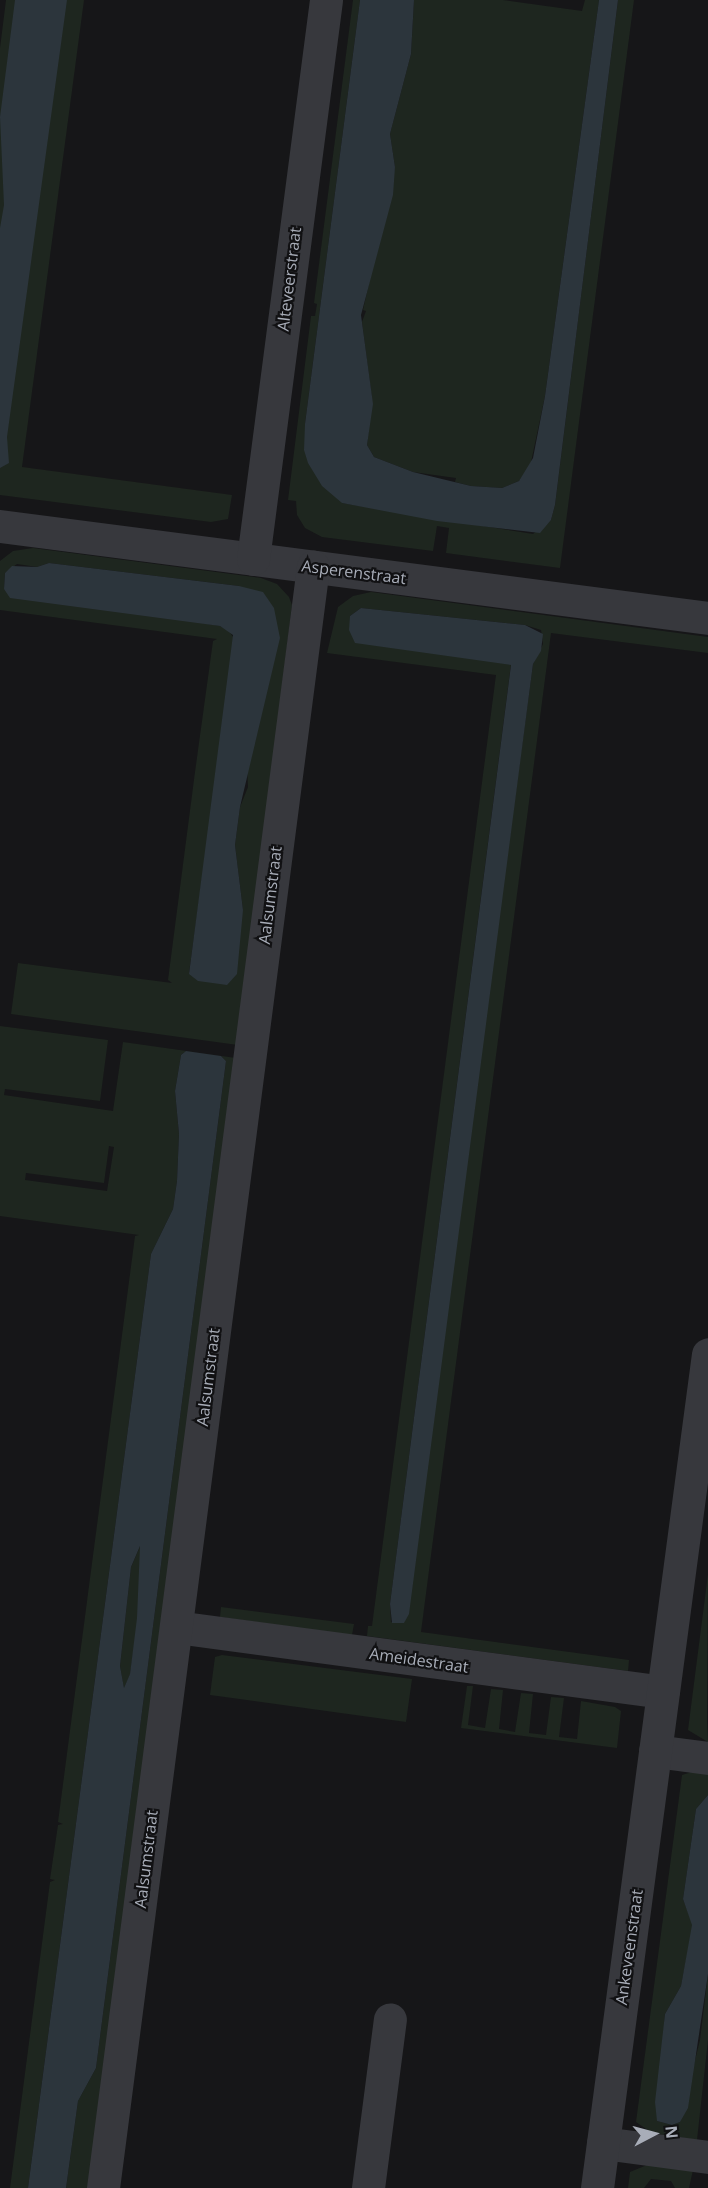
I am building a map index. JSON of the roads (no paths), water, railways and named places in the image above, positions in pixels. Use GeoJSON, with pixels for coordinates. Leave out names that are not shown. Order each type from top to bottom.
{"type":"FeatureCollection","features":[{"type":"Feature","properties":{"kind":"street","name":"Alteveerstraat"},"geometry":{"type":"LineString","coordinates":[[253,559],[326,0]]}},
{"type":"Feature","properties":{"kind":"street","name":"Asperenstraat"},"geometry":{"type":"LineString","coordinates":[[0,526],[708,618]]}},
{"type":"Feature","properties":{"kind":"street","name":"Aalsumstraat"},"geometry":{"type":"LineString","coordinates":[[103,2188],[313,567]]}},
{"type":"Feature","properties":{"kind":"street","name":"Ankeveenstraat"},"geometry":{"type":"LineString","coordinates":[[597,2188],[663,1692],[699,1486],[708,1354]]}},
{"type":"Feature","properties":{"kind":"street","name":"Ameidestraat"},"geometry":{"type":"LineString","coordinates":[[176,1627],[663,1692]]}},
{"type":"Feature","properties":{"kind":"street"},"geometry":{"type":"LineString","coordinates":[[655,1752],[708,1758]]}},
{"type":"Feature","properties":{"kind":"street"},"geometry":{"type":"LineString","coordinates":[[368,2188],[390,2019]]}},
{"type":"Feature","properties":{"kind":"street"},"geometry":{"type":"LineString","coordinates":[[603,2143],[708,2157]]}}]}
